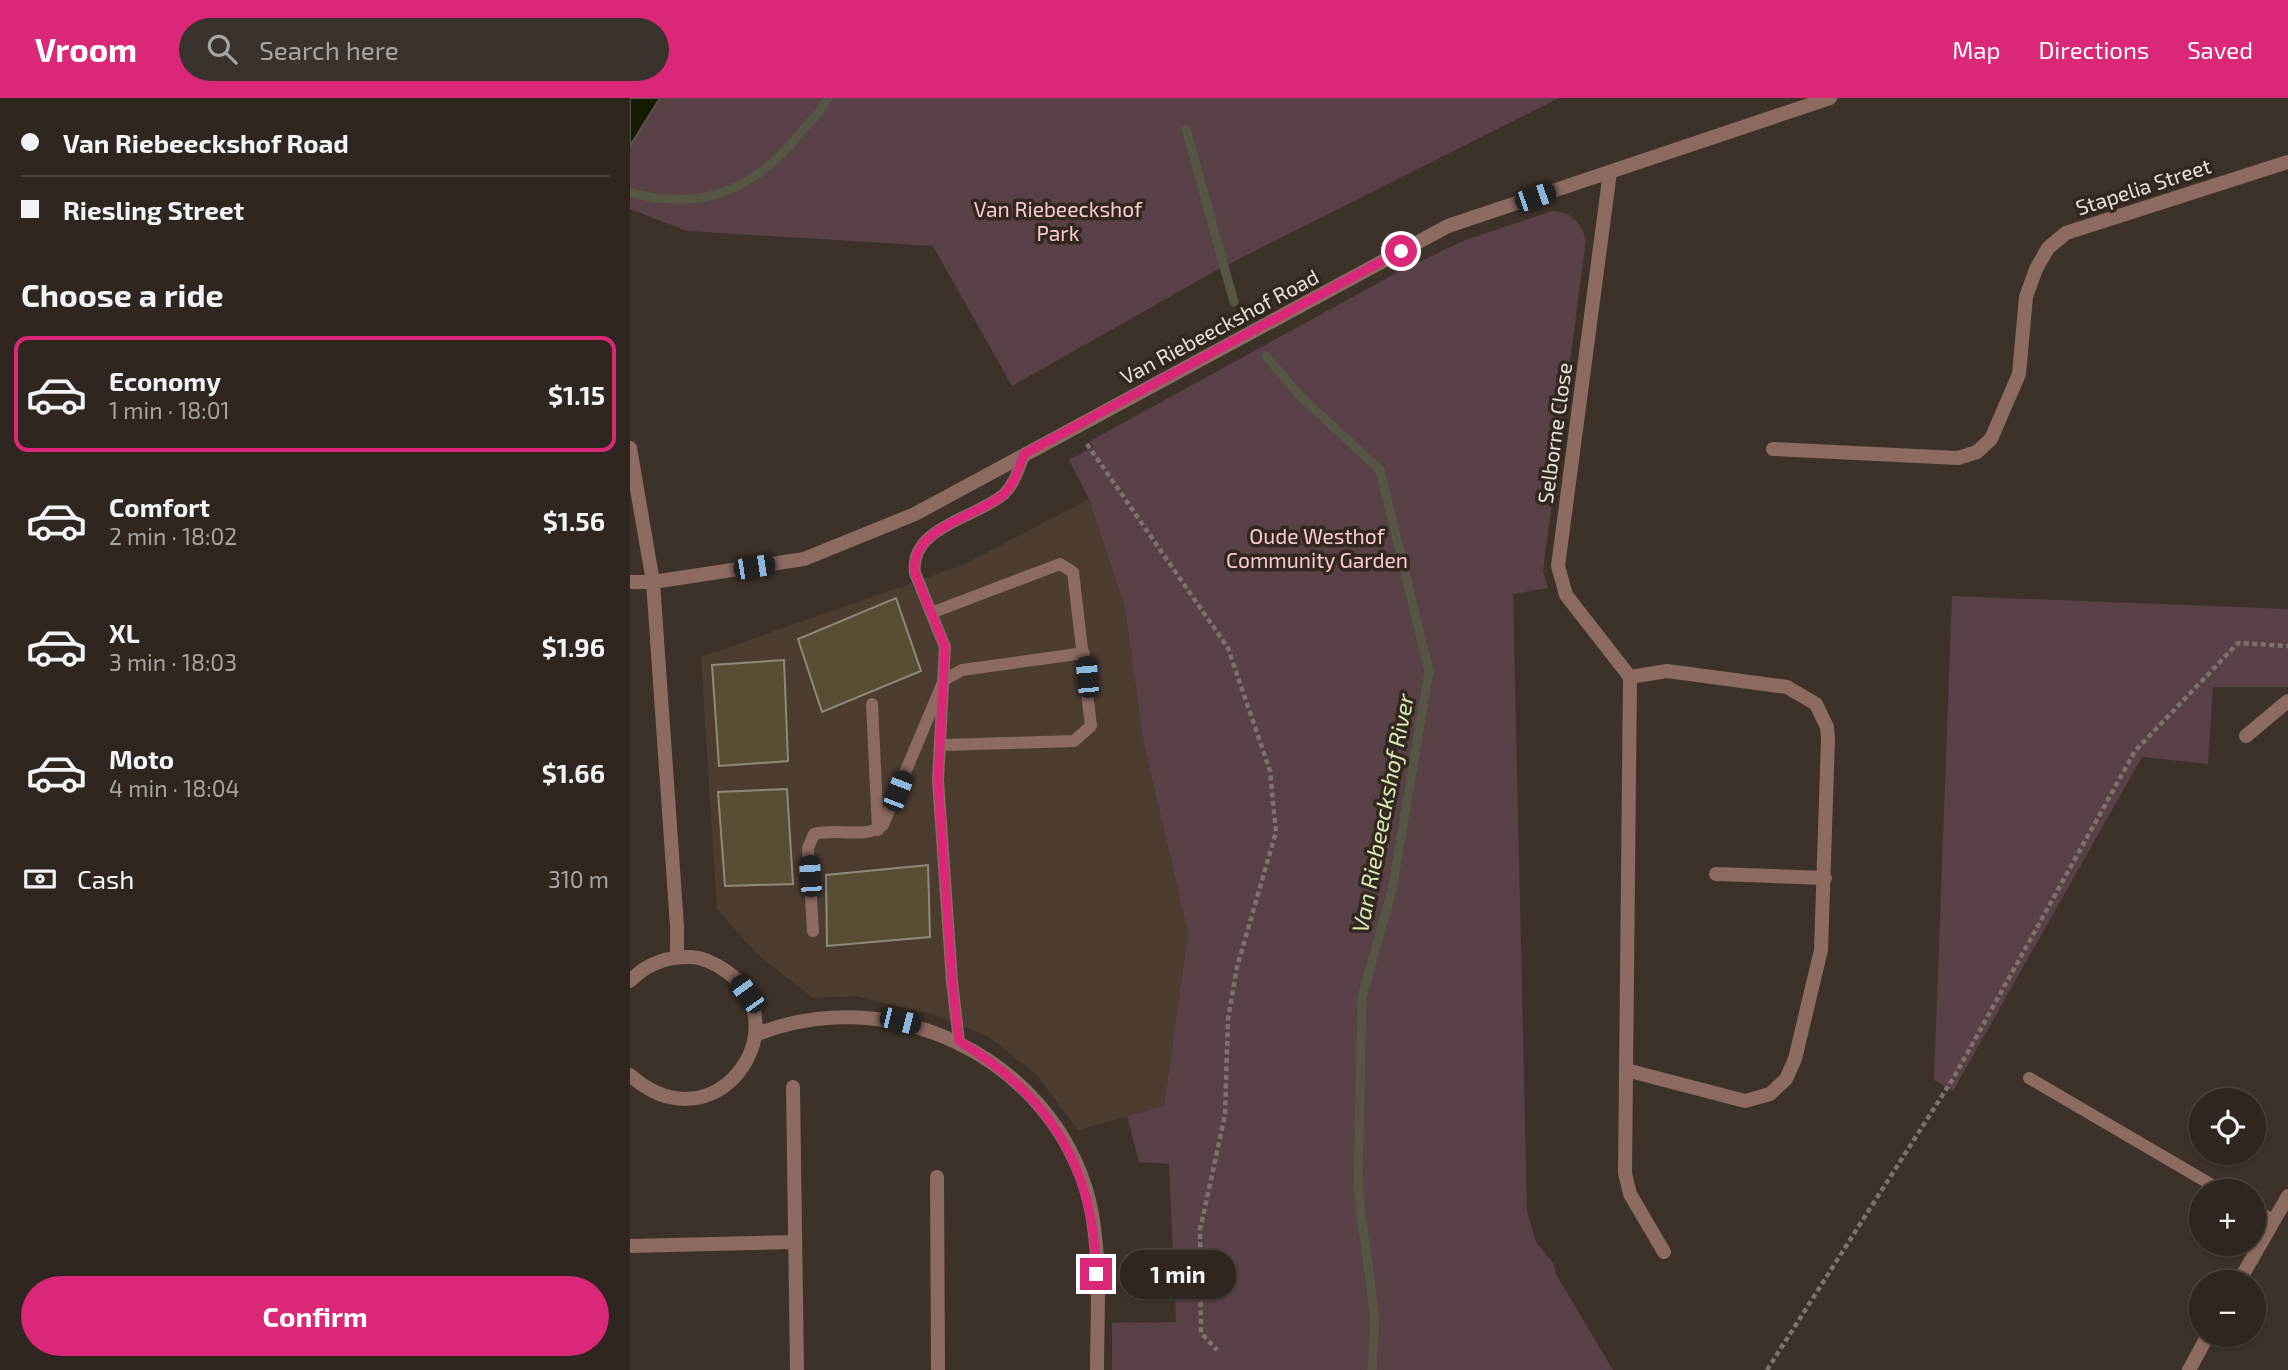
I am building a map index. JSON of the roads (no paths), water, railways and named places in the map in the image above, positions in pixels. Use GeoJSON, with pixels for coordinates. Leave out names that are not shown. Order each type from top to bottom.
{"type":"FeatureCollection","features":[{"type":"Feature","properties":{"kind":"street","name":"Van Riebeeckshof Road"},"geometry":{"type":"LineString","coordinates":[[630,582],[653,582],[804,559],[915,514],[1448,226],[1830,98]]}},
{"type":"Feature","properties":{"kind":"street","name":"Stapelia Street"},"geometry":{"type":"LineString","coordinates":[[1773,449],[1958,458],[1977,452],[1991,439],[2019,374],[2026,297],[2048,248],[2066,233],[2288,162]]}},
{"type":"Feature","properties":{"kind":"street","name":"Selborne Close"},"geometry":{"type":"LineString","coordinates":[[1610,172],[1558,566],[1566,595],[1630,677]]}},
{"type":"Feature","properties":{"kind":"street"},"geometry":{"type":"LineString","coordinates":[[630,448],[653,582],[677,956]]}},
{"type":"Feature","properties":{"kind":"street"},"geometry":{"type":"LineString","coordinates":[[1626,1070],[1732,1100],[1758,1099],[1779,1087],[1796,1059],[1821,950],[1828,739],[1827,727],[1816,704],[1787,687],[1667,671],[1630,677],[1626,1070],[1627,1184],[1664,1251]]}},
{"type":"Feature","properties":{"kind":"street"},"geometry":{"type":"LineString","coordinates":[[2246,736],[2288,701]]}},
{"type":"Feature","properties":{"kind":"street"},"geometry":{"type":"LineString","coordinates":[[1716,874],[1825,878]]}},
{"type":"Feature","properties":{"kind":"street"},"geometry":{"type":"LineString","coordinates":[[630,981],[644,968],[677,956],[698,957],[718,964],[734,976],[751,1004],[755,1035],[751,1053],[743,1069],[730,1083],[714,1093],[678,1100],[660,1096],[630,1075]]}},
{"type":"Feature","properties":{"kind":"street"},"geometry":{"type":"LineString","coordinates":[[755,1035],[785,1023],[874,1017],[920,1026],[959,1041],[1010,1076],[1032,1098],[1059,1133],[1081,1176],[1089,1200],[1096,1250],[1097,1370]]}},
{"type":"Feature","properties":{"kind":"street"},"geometry":{"type":"LineString","coordinates":[[793,1087],[796,1370]]}},
{"type":"Feature","properties":{"kind":"street"},"geometry":{"type":"LineString","coordinates":[[937,1177],[938,1370]]}},
{"type":"Feature","properties":{"kind":"street"},"geometry":{"type":"LineString","coordinates":[[2246,1270],[2288,1196]]}},
{"type":"Feature","properties":{"kind":"street"},"geometry":{"type":"LineString","coordinates":[[630,1246],[795,1242]]}},
{"type":"Feature","properties":{"kind":"street"},"geometry":{"type":"LineString","coordinates":[[2189,1370],[2201,1347]]}},
{"type":"Feature","properties":{"kind":"lane"},"geometry":{"type":"LineString","coordinates":[[959,1041],[952,981],[938,780],[942,745],[945,647],[915,573],[913,561],[920,545],[1003,494],[1018,472],[1024,454]]}},
{"type":"Feature","properties":{"kind":"lane"},"geometry":{"type":"LineString","coordinates":[[931,613],[1060,564],[1066,565],[1073,572],[1091,726],[1074,741],[942,745]]}},
{"type":"Feature","properties":{"kind":"lane"},"geometry":{"type":"LineString","coordinates":[[813,931],[808,848],[814,834],[824,831],[878,830],[883,825],[944,680],[962,670],[1084,653]]}},
{"type":"Feature","properties":{"kind":"lane"},"geometry":{"type":"LineString","coordinates":[[872,704],[878,830]]}},
{"type":"Feature","properties":{"kind":"lane"},"geometry":{"type":"LineString","coordinates":[[2029,1078],[2202,1179]]}},
{"type":"Feature","properties":{"kind":"lane"},"geometry":{"type":"LineString","coordinates":[[2266,1216],[2274,1221]]}},
{"type":"Feature","properties":{"kind":"waterway"},"geometry":{"type":"LineString","coordinates":[[630,192],[681,200],[726,191],[746,182],[784,152],[828,98]]}},
{"type":"Feature","properties":{"kind":"waterway","name":"Van Riebeeckshof River"},"geometry":{"type":"LineString","coordinates":[[1186,129],[1234,302]]}},
{"type":"Feature","properties":{"kind":"waterway","name":"Van Riebeeckshof River"},"geometry":{"type":"LineString","coordinates":[[1266,356],[1300,396],[1380,470],[1429,671],[1392,891],[1362,997],[1358,1189],[1375,1320],[1372,1370]]}},
{"type":"Feature","properties":{"kind":"park label","name":"Van Riebeeckshof Park"},"geometry":{"type":"Point","coordinates":[1058,220]}},
{"type":"Feature","properties":{"kind":"park label","name":"Oude Westhof Community Garden"},"geometry":{"type":"Point","coordinates":[1317,547]}}]}
